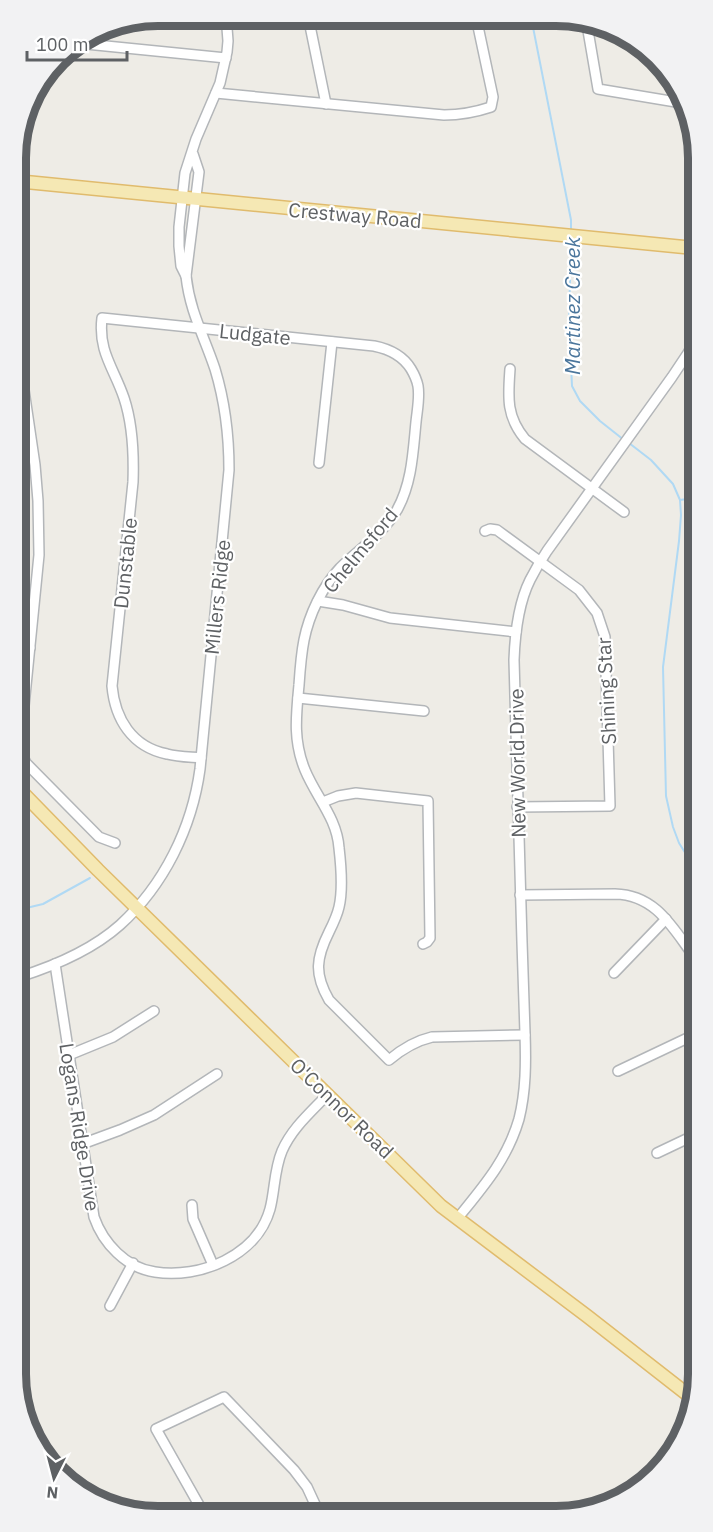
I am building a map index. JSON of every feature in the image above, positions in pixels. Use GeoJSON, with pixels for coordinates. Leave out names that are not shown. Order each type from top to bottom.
{"type":"FeatureCollection","features":[{"type":"Feature","properties":{"kind":"main road","name":"Crestway Road"},"geometry":{"type":"LineString","coordinates":[[26,182],[688,247]]}},
{"type":"Feature","properties":{"kind":"main road","name":"O'Connor Road"},"geometry":{"type":"LineString","coordinates":[[26,796],[441,1206],[686,1393]]}},
{"type":"Feature","properties":{"kind":"street","name":"Millers Ridge"},"geometry":{"type":"LineString","coordinates":[[26,974],[55,964],[100,940],[119,926],[137,907],[157,882],[183,834],[192,811],[198,784],[229,470],[227,422],[221,392],[214,366],[198,328],[186,276],[181,266],[179,231],[185,173],[196,139],[216,93],[226,58],[227,26]]}},
{"type":"Feature","properties":{"kind":"street"},"geometry":{"type":"LineString","coordinates":[[310,26],[326,104]]}},
{"type":"Feature","properties":{"kind":"street"},"geometry":{"type":"LineString","coordinates":[[216,93],[461,115],[491,107],[492,97],[478,26]]}},
{"type":"Feature","properties":{"kind":"street"},"geometry":{"type":"LineString","coordinates":[[588,30],[598,89],[675,102]]}},
{"type":"Feature","properties":{"kind":"street"},"geometry":{"type":"LineString","coordinates":[[90,44],[226,58]]}},
{"type":"Feature","properties":{"kind":"street","name":"Millers Ridge"},"geometry":{"type":"LineString","coordinates":[[186,276],[199,172],[193,154]]}},
{"type":"Feature","properties":{"kind":"street"},"geometry":{"type":"LineString","coordinates":[[179,231],[192,232]]}},
{"type":"Feature","properties":{"kind":"street","name":"Ludgate"},"geometry":{"type":"LineString","coordinates":[[102,318],[383,348],[405,361]]}},
{"type":"Feature","properties":{"kind":"street","name":"Dunstable"},"geometry":{"type":"LineString","coordinates":[[102,318],[100,330],[102,344],[123,396],[133,437],[134,461],[112,686],[114,701],[118,715],[126,728],[141,743],[168,754],[201,758]]}},
{"type":"Feature","properties":{"kind":"street"},"geometry":{"type":"LineString","coordinates":[[320,463],[332,342]]}},
{"type":"Feature","properties":{"kind":"street","name":"New World Drive"},"geometry":{"type":"LineString","coordinates":[[457,1219],[498,1168],[514,1133],[525,1089],[514,660],[519,614],[529,582],[547,551],[688,352]]}},
{"type":"Feature","properties":{"kind":"street","name":"Chelmsford"},"geometry":{"type":"LineString","coordinates":[[405,361],[412,370],[418,385],[412,460],[406,490],[398,508],[383,529],[340,568],[330,581],[318,601],[304,639],[296,729],[300,757],[311,783],[330,814],[339,847],[341,898],[338,911],[320,953],[318,966],[320,979],[329,1000],[389,1060],[410,1044],[432,1037],[525,1035]]}},
{"type":"Feature","properties":{"kind":"street"},"geometry":{"type":"LineString","coordinates":[[510,369],[509,404],[512,419],[525,439],[624,512]]}},
{"type":"Feature","properties":{"kind":"street"},"geometry":{"type":"LineString","coordinates":[[26,411],[35,465],[39,555],[26,677]]}},
{"type":"Feature","properties":{"kind":"street","name":"Shining Star"},"geometry":{"type":"LineString","coordinates":[[485,531],[497,530],[572,584],[586,597],[597,613],[606,646],[610,806],[517,807]]}},
{"type":"Feature","properties":{"kind":"street"},"geometry":{"type":"LineString","coordinates":[[318,601],[343,605],[390,618],[516,632]]}},
{"type":"Feature","properties":{"kind":"street"},"geometry":{"type":"LineString","coordinates":[[298,698],[424,711]]}},
{"type":"Feature","properties":{"kind":"street"},"geometry":{"type":"LineString","coordinates":[[26,763],[99,837],[115,843]]}},
{"type":"Feature","properties":{"kind":"street"},"geometry":{"type":"LineString","coordinates":[[323,802],[338,796],[357,793],[428,801],[430,938],[423,944]]}},
{"type":"Feature","properties":{"kind":"street"},"geometry":{"type":"LineString","coordinates":[[520,895],[626,894],[637,897],[650,904],[666,919],[687,947]]}},
{"type":"Feature","properties":{"kind":"street"},"geometry":{"type":"LineString","coordinates":[[614,974],[666,919]]}},
{"type":"Feature","properties":{"kind":"street","name":"Logans Ridge Drive"},"geometry":{"type":"LineString","coordinates":[[55,964],[91,1207],[105,1240],[133,1263],[150,1271],[169,1274],[195,1271],[237,1253],[251,1242],[263,1226],[270,1208],[275,1171],[283,1150],[295,1130],[328,1094]]}},
{"type":"Feature","properties":{"kind":"street"},"geometry":{"type":"LineString","coordinates":[[69,1055],[113,1037],[154,1011]]}},
{"type":"Feature","properties":{"kind":"street"},"geometry":{"type":"LineString","coordinates":[[618,1071],[687,1038]]}},
{"type":"Feature","properties":{"kind":"street"},"geometry":{"type":"LineString","coordinates":[[82,1144],[154,1115],[217,1074]]}},
{"type":"Feature","properties":{"kind":"street"},"geometry":{"type":"LineString","coordinates":[[657,1153],[687,1139]]}},
{"type":"Feature","properties":{"kind":"street"},"geometry":{"type":"LineString","coordinates":[[192,1205],[193,1219],[213,1265]]}},
{"type":"Feature","properties":{"kind":"street"},"geometry":{"type":"LineString","coordinates":[[110,1306],[133,1263]]}},
{"type":"Feature","properties":{"kind":"street"},"geometry":{"type":"LineString","coordinates":[[200,1506],[156,1429],[225,1397],[294,1470],[308,1487],[316,1506]]}},
{"type":"Feature","properties":{"kind":"waterway","name":"Martinez Creek"},"geometry":{"type":"LineString","coordinates":[[533,26],[571,220],[571,231]]}},
{"type":"Feature","properties":{"kind":"waterway","name":"Martinez Creek"},"geometry":{"type":"LineString","coordinates":[[571,240],[569,321],[572,386],[580,401],[624,440]]}},
{"type":"Feature","properties":{"kind":"waterway","name":"Martinez Creek"},"geometry":{"type":"LineString","coordinates":[[629,443],[651,460],[673,484],[680,500],[679,541],[663,667],[666,796],[673,827],[687,856]]}},
{"type":"Feature","properties":{"kind":"waterway"},"geometry":{"type":"LineString","coordinates":[[680,500],[688,499]]}},
{"type":"Feature","properties":{"kind":"waterway"},"geometry":{"type":"LineString","coordinates":[[26,908],[43,904],[90,878]]}}]}
